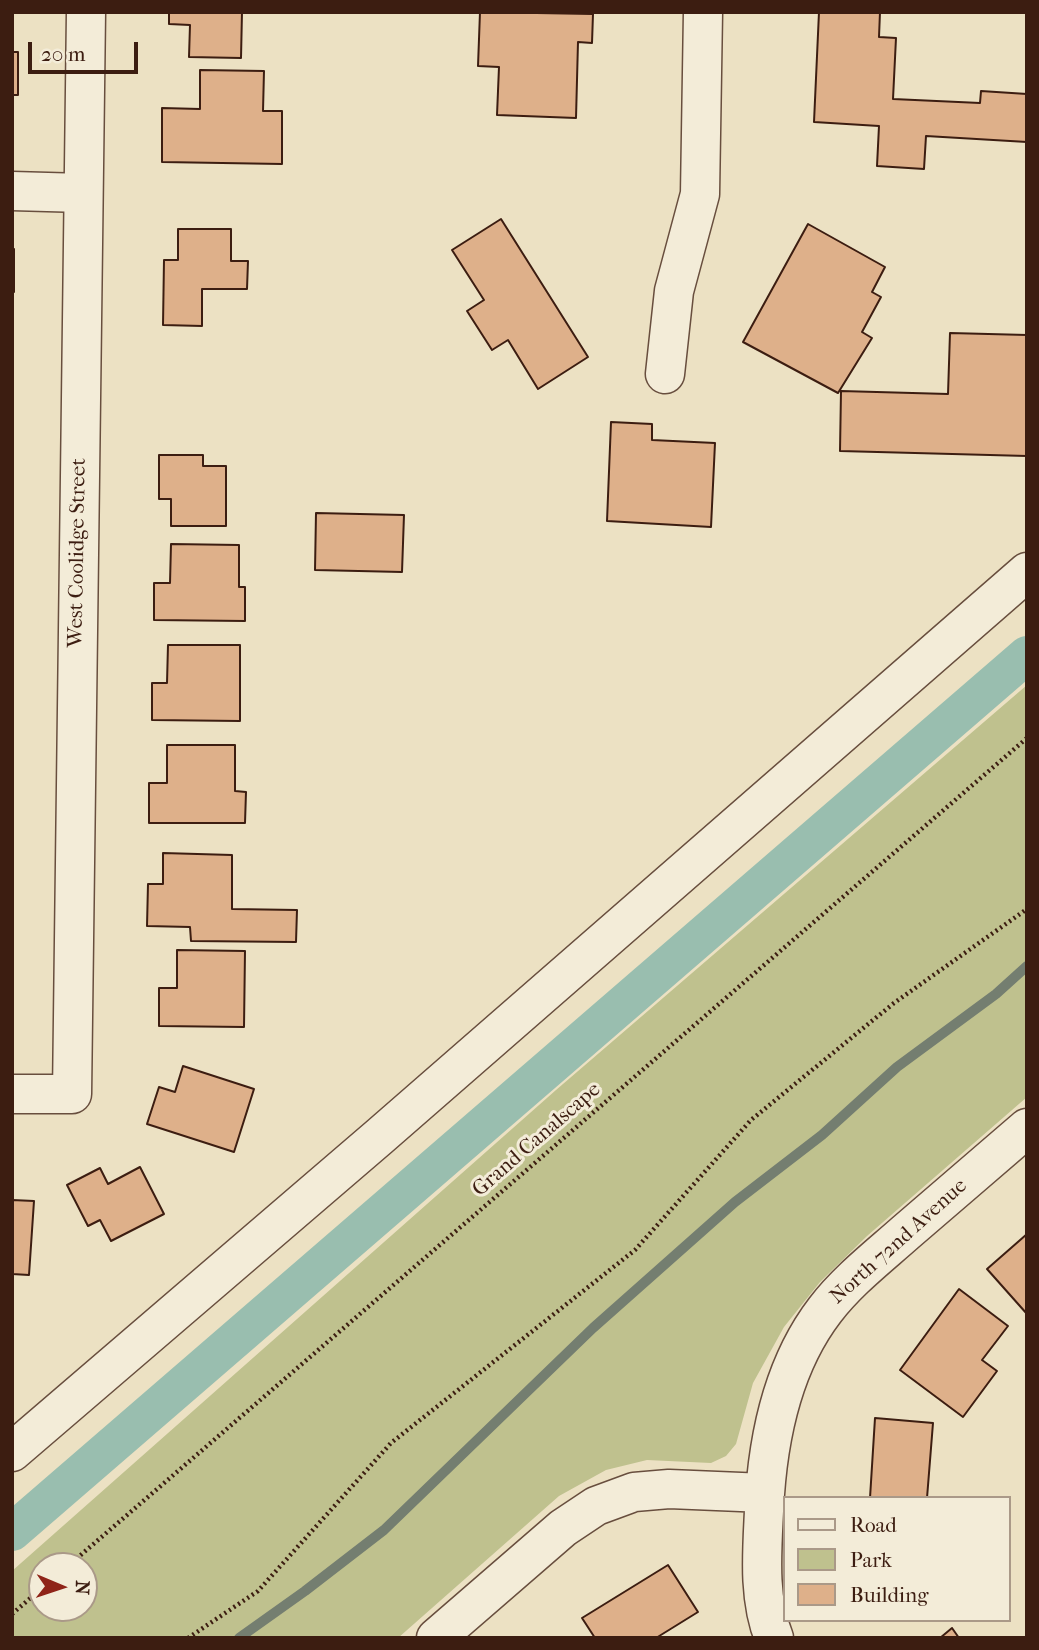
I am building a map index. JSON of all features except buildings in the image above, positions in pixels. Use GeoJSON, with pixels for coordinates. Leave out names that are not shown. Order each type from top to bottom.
{"type":"FeatureCollection","features":[{"type":"Feature","properties":{"kind":"street","name":"West Coolidge Street"},"geometry":{"type":"LineString","coordinates":[[12,1094],[72,1094],[86,12]]}},
{"type":"Feature","properties":{"kind":"street"},"geometry":{"type":"LineString","coordinates":[[665,374],[674,291],[700,194],[704,12]]}},
{"type":"Feature","properties":{"kind":"street"},"geometry":{"type":"LineString","coordinates":[[12,191],[83,193]]}},
{"type":"Feature","properties":{"kind":"street"},"geometry":{"type":"LineString","coordinates":[[12,1452],[379,1137],[1027,572]]}},
{"type":"Feature","properties":{"kind":"street","name":"North 72nd Avenue"},"geometry":{"type":"LineString","coordinates":[[774,1638],[764,1590],[765,1493],[778,1407],[801,1349],[825,1310],[865,1268],[1027,1128]]}},
{"type":"Feature","properties":{"kind":"street"},"geometry":{"type":"LineString","coordinates":[[436,1638],[563,1528],[596,1506],[634,1492],[669,1489],[765,1493]]}},
{"type":"Feature","properties":{"kind":"path","name":"Grand Canalscape"},"geometry":{"type":"LineString","coordinates":[[84,1552],[1027,738]]}},
{"type":"Feature","properties":{"kind":"path"},"geometry":{"type":"LineString","coordinates":[[188,1638],[258,1591],[391,1443],[635,1250],[751,1120],[894,1003],[1027,909]]}},
{"type":"Feature","properties":{"kind":"path"},"geometry":{"type":"LineString","coordinates":[[12,1614],[28,1600]]}},
{"type":"Feature","properties":{"kind":"green space"},"geometry":{"type":"Polygon","coordinates":[[[1027,685],[1027,1097],[867,1236],[820,1282],[784,1327],[753,1383],[736,1444],[726,1456],[711,1463],[647,1460],[606,1470],[559,1496],[398,1638],[12,1638],[12,1571],[28,1557],[28,1622],[98,1622],[98,1552],[33,1552],[556,1090],[1027,685]]]}},
{"type":"Feature","properties":{"kind":"waterway"},"geometry":{"type":"LineString","coordinates":[[12,1532],[1027,655]]}},
{"type":"Feature","properties":{"kind":"waterway"},"geometry":{"type":"LineString","coordinates":[[239,1638],[384,1530],[593,1328],[735,1202],[822,1135],[897,1067],[996,994],[1027,966]]}}]}
